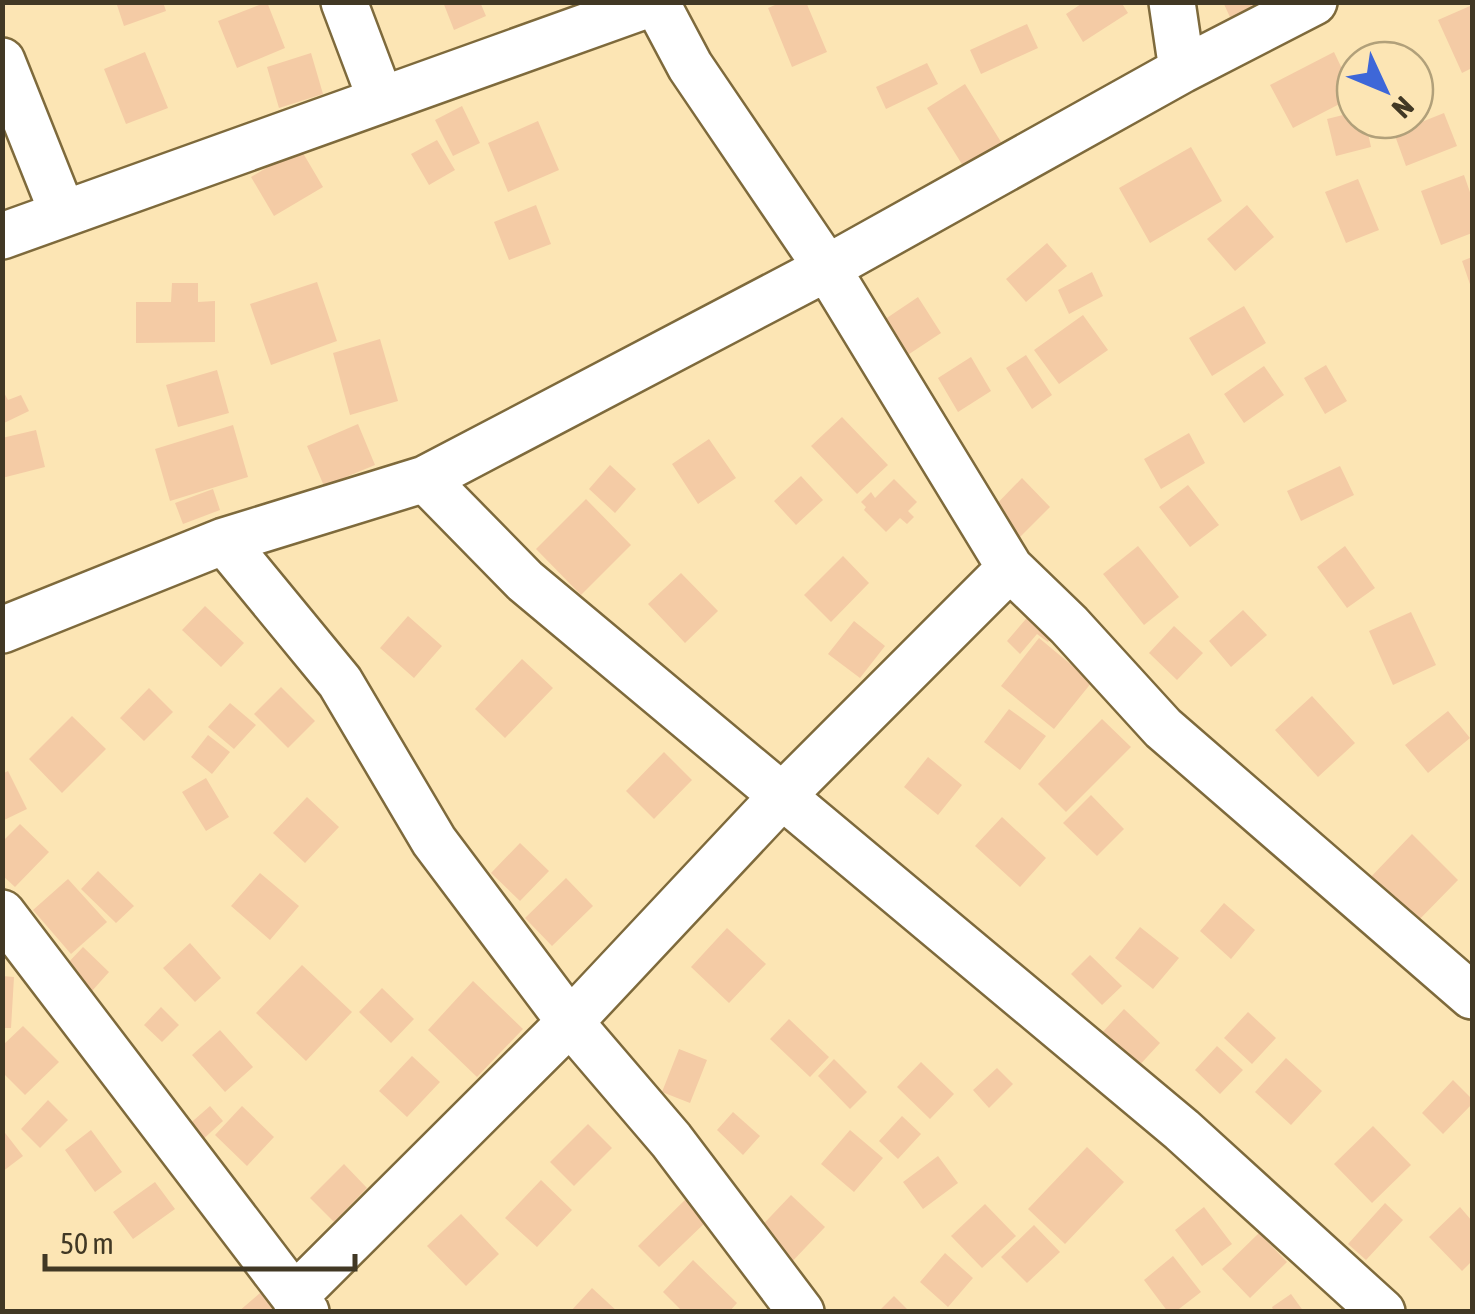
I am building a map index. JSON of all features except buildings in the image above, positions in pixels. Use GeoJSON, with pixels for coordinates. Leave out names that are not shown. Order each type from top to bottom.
{"type":"FeatureCollection","features":[{"type":"Feature","properties":{"kind":"street"},"geometry":{"type":"LineString","coordinates":[[344,2],[381,100]]}},
{"type":"Feature","properties":{"kind":"street"},"geometry":{"type":"LineString","coordinates":[[2,236],[656,2],[708,95],[828,268],[1010,568],[1069,625],[1163,728],[1472,996]]}},
{"type":"Feature","properties":{"kind":"street"},"geometry":{"type":"LineString","coordinates":[[1172,2],[1182,70]]}},
{"type":"Feature","properties":{"kind":"street"},"geometry":{"type":"LineString","coordinates":[[2,630],[224,541],[425,479],[828,268],[1182,70],[1314,2]]}},
{"type":"Feature","properties":{"kind":"street"},"geometry":{"type":"LineString","coordinates":[[2,61],[63,214]]}},
{"type":"Feature","properties":{"kind":"street"},"geometry":{"type":"LineString","coordinates":[[425,479],[525,581],[1182,1130],[1382,1312]]}},
{"type":"Feature","properties":{"kind":"street"},"geometry":{"type":"LineString","coordinates":[[224,541],[340,682],[434,841],[570,1022],[671,1140],[801,1312]]}},
{"type":"Feature","properties":{"kind":"street"},"geometry":{"type":"LineString","coordinates":[[2,912],[300,1304],[782,796],[1010,568]]}}]}
